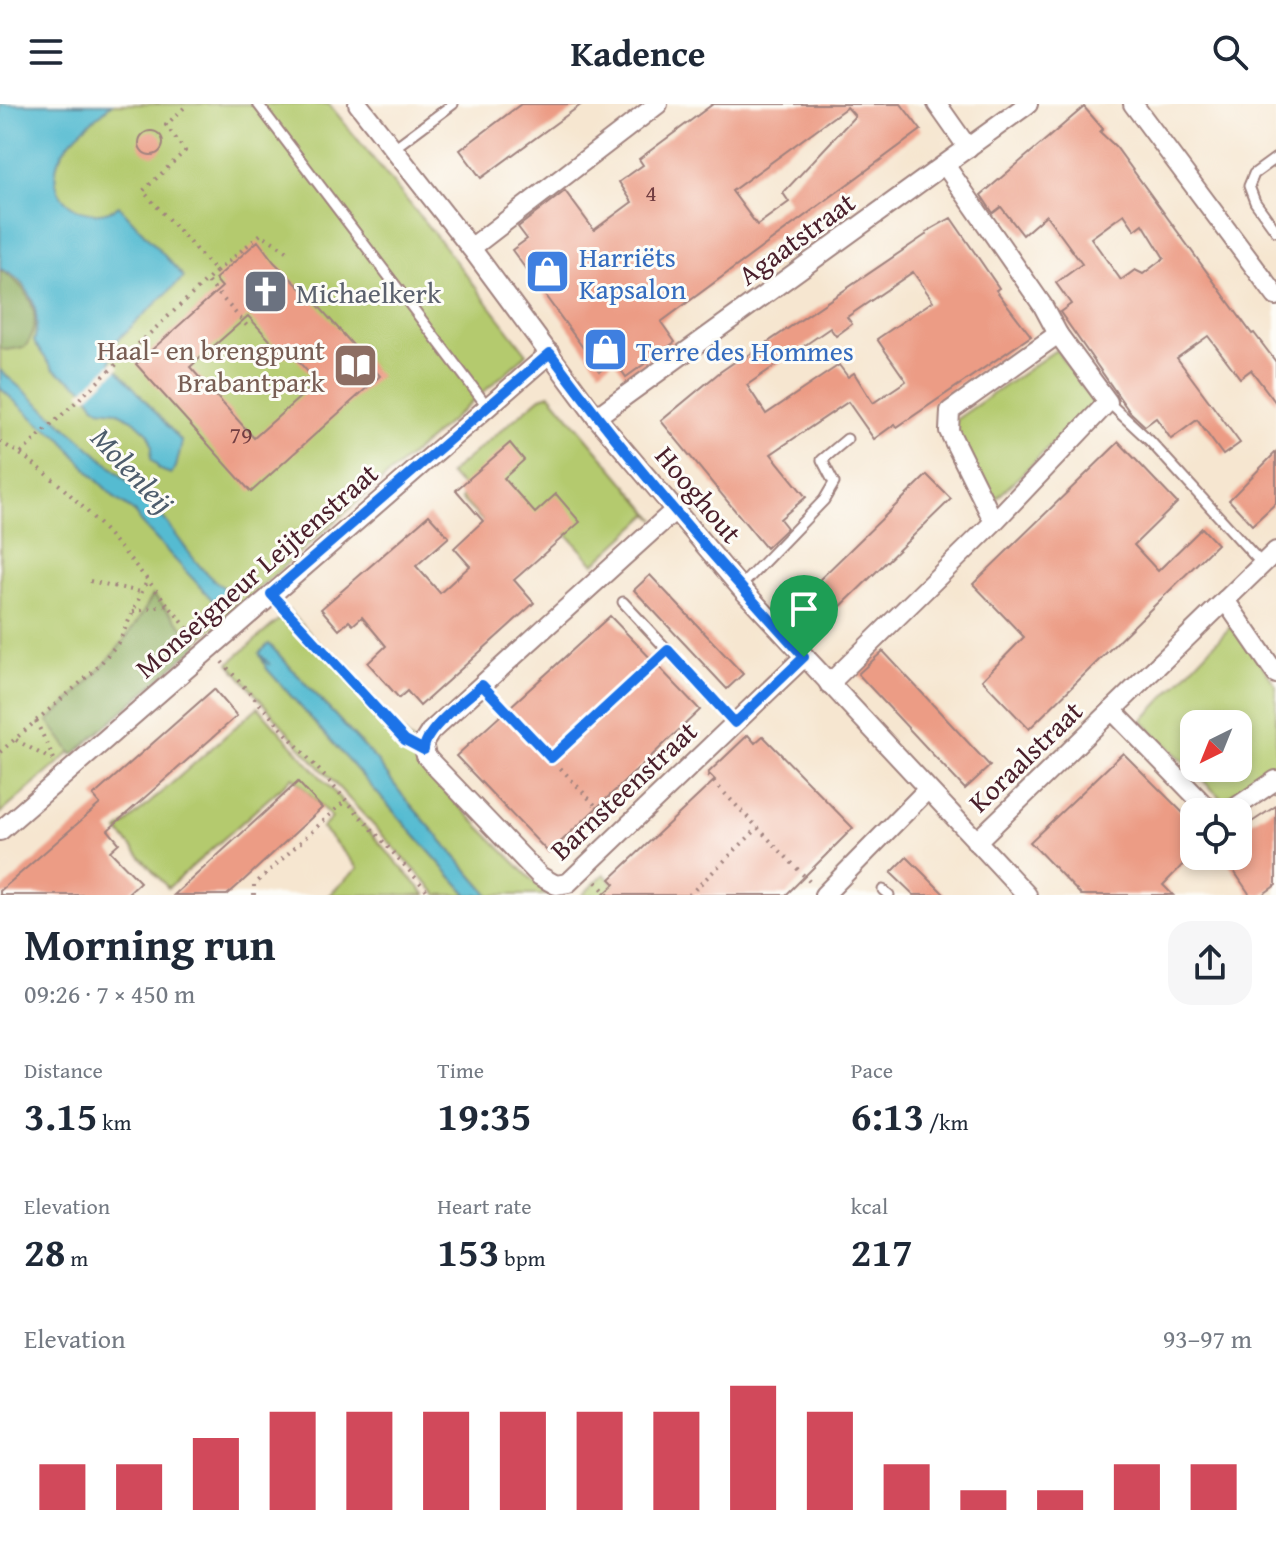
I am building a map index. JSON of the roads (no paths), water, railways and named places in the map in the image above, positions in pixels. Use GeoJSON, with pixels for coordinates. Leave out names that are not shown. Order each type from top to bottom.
{"type":"FeatureCollection","features":[{"type":"Feature","properties":{"kind":"street","name":"Hooghout"},"geometry":{"type":"LineString","coordinates":[[358,104],[471,248],[596,417],[740,587],[1027,895]]}},
{"type":"Feature","properties":{"kind":"street"},"geometry":{"type":"LineString","coordinates":[[937,104],[968,148]]}},
{"type":"Feature","properties":{"kind":"street","name":"Agaatstraat"},"geometry":{"type":"LineString","coordinates":[[596,417],[1028,104]]}},
{"type":"Feature","properties":{"kind":"street"},"geometry":{"type":"LineString","coordinates":[[1133,104],[1276,296]]}},
{"type":"Feature","properties":{"kind":"street"},"geometry":{"type":"LineString","coordinates":[[471,248],[654,105]]}},
{"type":"Feature","properties":{"kind":"street"},"geometry":{"type":"LineString","coordinates":[[829,684],[994,522],[1108,402],[1058,334],[1043,306],[945,165]]}},
{"type":"Feature","properties":{"kind":"street"},"geometry":{"type":"LineString","coordinates":[[994,522],[949,431],[950,411],[1058,334]]}},
{"type":"Feature","properties":{"kind":"street","name":"Monseigneur Leijtenstraat"},"geometry":{"type":"LineString","coordinates":[[0,831],[60,768],[210,648],[550,353]]}},
{"type":"Feature","properties":{"kind":"street","name":"Barnsteenstraat"},"geometry":{"type":"LineString","coordinates":[[675,510],[430,732],[423,743],[430,761],[540,876],[551,883],[568,883],[804,657]]}},
{"type":"Feature","properties":{"kind":"street","name":"Koraalstraat"},"geometry":{"type":"LineString","coordinates":[[976,842],[1276,551]]}},
{"type":"Feature","properties":{"kind":"street"},"geometry":{"type":"LineString","coordinates":[[1225,600],[1276,674]]}},
{"type":"Feature","properties":{"kind":"street","name":"Koraalstraat"},"geometry":{"type":"LineString","coordinates":[[1112,710],[1197,798]]}},
{"type":"Feature","properties":{"kind":"street"},"geometry":{"type":"LineString","coordinates":[[1250,798],[1276,780]]}},
{"type":"Feature","properties":{"kind":"street"},"geometry":{"type":"LineString","coordinates":[[818,889],[927,790]]}},
{"type":"Feature","properties":{"kind":"lane"},"geometry":{"type":"LineString","coordinates":[[258,104],[487,406]]}},
{"type":"Feature","properties":{"kind":"lane"},"geometry":{"type":"LineString","coordinates":[[394,148],[453,104]]}},
{"type":"Feature","properties":{"kind":"lane"},"geometry":{"type":"LineString","coordinates":[[1276,158],[1254,174],[1249,186],[1255,202],[1276,231]]}},
{"type":"Feature","properties":{"kind":"lane"},"geometry":{"type":"LineString","coordinates":[[1108,402],[1150,441],[1262,564]]}},
{"type":"Feature","properties":{"kind":"lane"},"geometry":{"type":"LineString","coordinates":[[740,587],[824,500],[834,483],[822,460],[847,439]]}},
{"type":"Feature","properties":{"kind":"lane"},"geometry":{"type":"LineString","coordinates":[[623,602],[735,723]]}},
{"type":"Feature","properties":{"kind":"water"},"geometry":{"type":"Polygon","coordinates":[[[0,104],[112,104],[78,133],[64,150],[56,169],[56,182],[66,202],[75,208],[97,213],[119,206],[184,277],[112,345],[111,362],[182,442],[176,467],[171,474],[160,470],[151,459],[149,434],[134,420],[116,411],[99,409],[83,388],[53,369],[34,342],[36,320],[32,299],[20,281],[0,269],[0,104]]]}},
{"type":"Feature","properties":{"kind":"water"},"geometry":{"type":"Polygon","coordinates":[[[0,370],[152,505],[198,564],[230,591],[226,594],[229,598],[218,606],[140,522],[136,513],[116,499],[93,476],[60,437],[40,424],[0,388],[0,370]]]}},
{"type":"Feature","properties":{"kind":"water"},"geometry":{"type":"Polygon","coordinates":[[[269,644],[376,760],[403,796],[489,895],[468,895],[267,669],[260,655],[270,665],[259,653],[269,644]]]}},
{"type":"Feature","properties":{"kind":"place","name":"Harriëts Kapsalon"},"geometry":{"type":"Point","coordinates":[548,272]}},
{"type":"Feature","properties":{"kind":"place","name":"Michaelkerk"},"geometry":{"type":"Point","coordinates":[265,292]}},
{"type":"Feature","properties":{"kind":"place","name":"Terre des Hommes"},"geometry":{"type":"Point","coordinates":[605,350]}},
{"type":"Feature","properties":{"kind":"place","name":"Haal- en brengpunt Brabantpark"},"geometry":{"type":"Point","coordinates":[356,365]}},
{"type":"Feature","properties":{"kind":"water label","name":"Molenleij"},"geometry":{"type":"Point","coordinates":[133,470]}}]}
